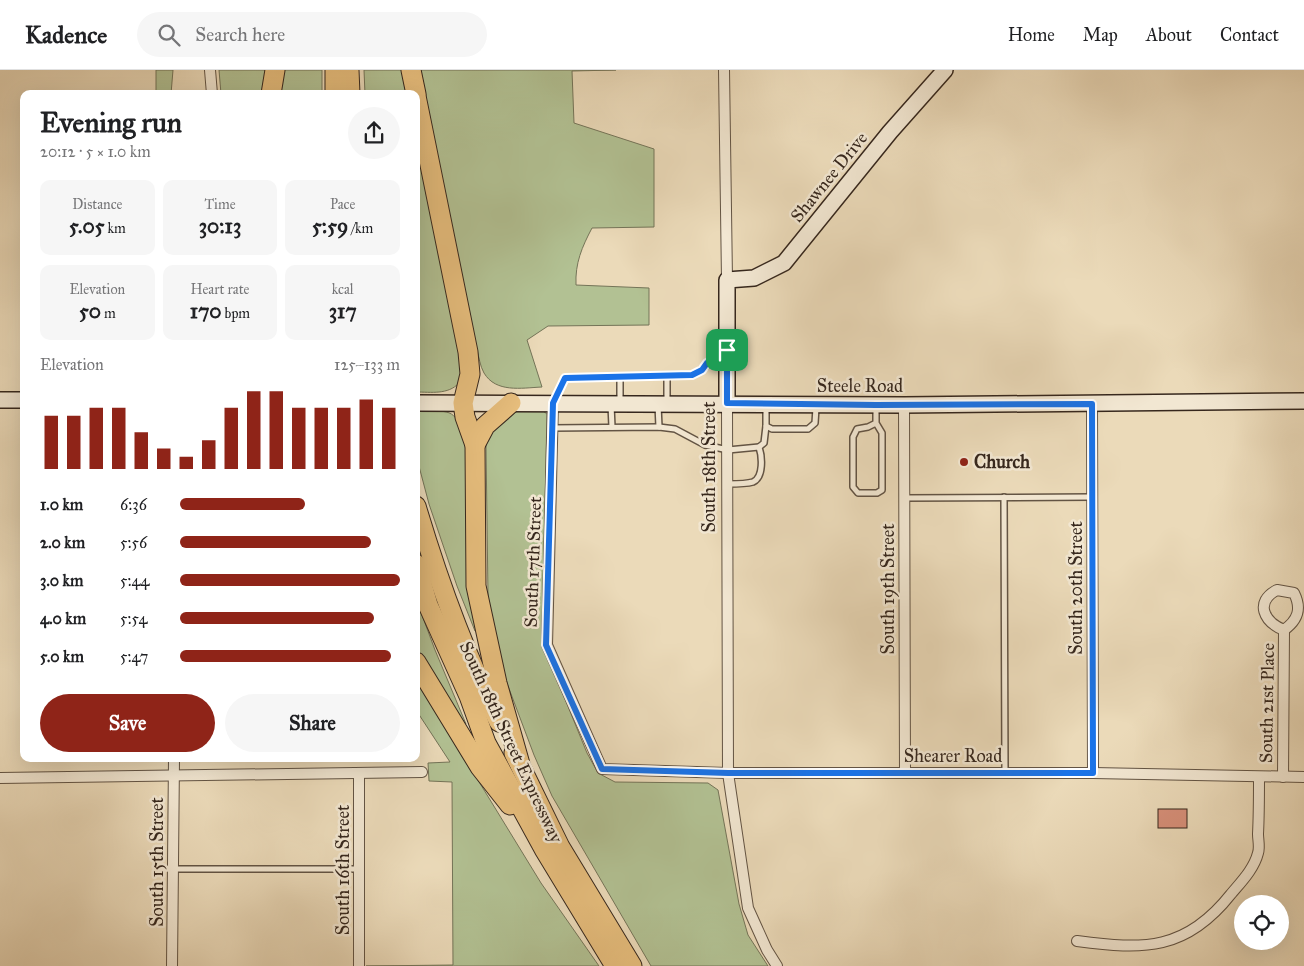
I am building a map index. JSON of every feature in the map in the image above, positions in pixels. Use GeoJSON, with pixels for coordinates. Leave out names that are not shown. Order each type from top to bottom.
{"type":"FeatureCollection","features":[{"type":"Feature","properties":{"kind":"highway"},"geometry":{"type":"LineString","coordinates":[[272,90],[275,70]]}},
{"type":"Feature","properties":{"kind":"highway"},"geometry":{"type":"LineString","coordinates":[[335,70],[335,90]]}},
{"type":"Feature","properties":{"kind":"highway"},"geometry":{"type":"LineString","coordinates":[[349,70],[350,90]]}},
{"type":"Feature","properties":{"kind":"highway"},"geometry":{"type":"LineString","coordinates":[[411,70],[415,90]]}},
{"type":"Feature","properties":{"kind":"highway"},"geometry":{"type":"LineString","coordinates":[[420,115],[468,352],[470,374],[462,403],[465,417],[476,445],[476,586],[494,674],[520,764]]}},
{"type":"Feature","properties":{"kind":"highway"},"geometry":{"type":"LineString","coordinates":[[476,445],[485,426],[511,403]]}},
{"type":"Feature","properties":{"kind":"highway","name":"South 18th Street Expressway"},"geometry":{"type":"LineString","coordinates":[[420,518],[454,619],[475,672],[560,847],[632,966]]}},
{"type":"Feature","properties":{"kind":"highway","name":"South 18th Street Expressway"},"geometry":{"type":"LineString","coordinates":[[420,578],[428,605],[469,696],[486,742],[544,849],[615,966]]}},
{"type":"Feature","properties":{"kind":"highway"},"geometry":{"type":"LineString","coordinates":[[420,669],[480,767],[544,849]]}},
{"type":"Feature","properties":{"kind":"main road","name":"Shawnee Drive"},"geometry":{"type":"LineString","coordinates":[[727,280],[754,278],[784,263],[890,132],[945,70]]}},
{"type":"Feature","properties":{"kind":"main road","name":"South 18th Street"},"geometry":{"type":"LineString","coordinates":[[727,280],[727,403]]}},
{"type":"Feature","properties":{"kind":"main road"},"geometry":{"type":"LineString","coordinates":[[0,400],[20,400]]}},
{"type":"Feature","properties":{"kind":"main road","name":"Steele Road"},"geometry":{"type":"LineString","coordinates":[[424,403],[904,405],[1304,401]]}},
{"type":"Feature","properties":{"kind":"street"},"geometry":{"type":"LineString","coordinates":[[210,70],[212,90]]}},
{"type":"Feature","properties":{"kind":"street","name":"South 18th Street"},"geometry":{"type":"LineString","coordinates":[[724,70],[727,280]]}},
{"type":"Feature","properties":{"kind":"street","name":"South 17th Street"},"geometry":{"type":"LineString","coordinates":[[553,403],[546,645],[602,769]]}},
{"type":"Feature","properties":{"kind":"street","name":"South 18th Street"},"geometry":{"type":"LineString","coordinates":[[727,403],[728,773],[748,908],[766,950],[777,966]]}},
{"type":"Feature","properties":{"kind":"street","name":"South 20th Street"},"geometry":{"type":"LineString","coordinates":[[1092,404],[1093,773]]}},
{"type":"Feature","properties":{"kind":"street","name":"South 19th Street"},"geometry":{"type":"LineString","coordinates":[[904,405],[905,773]]}},
{"type":"Feature","properties":{"kind":"street","name":"South 21st Place"},"geometry":{"type":"LineString","coordinates":[[1283,777],[1284,630]]}},
{"type":"Feature","properties":{"kind":"street","name":"South 15th Street"},"geometry":{"type":"LineString","coordinates":[[172,966],[174,762]]}},
{"type":"Feature","properties":{"kind":"street","name":"Shearer Road"},"geometry":{"type":"LineString","coordinates":[[602,769],[728,773],[1093,773],[1304,776]]}},
{"type":"Feature","properties":{"kind":"street"},"geometry":{"type":"LineString","coordinates":[[0,778],[174,774],[422,772]]}},
{"type":"Feature","properties":{"kind":"street","name":"South 16th Street"},"geometry":{"type":"LineString","coordinates":[[359,773],[359,966]]}},
{"type":"Feature","properties":{"kind":"street"},"geometry":{"type":"LineString","coordinates":[[1077,941],[1113,946],[1149,945],[1178,938],[1205,921],[1248,874],[1258,852],[1259,776]]}},
{"type":"Feature","properties":{"kind":"lane"},"geometry":{"type":"LineString","coordinates":[[553,403],[565,378],[692,375],[702,370],[707,363],[727,350]]}},
{"type":"Feature","properties":{"kind":"lane"},"geometry":{"type":"LineString","coordinates":[[659,426],[666,376]]}},
{"type":"Feature","properties":{"kind":"lane"},"geometry":{"type":"LineString","coordinates":[[612,427],[620,377]]}},
{"type":"Feature","properties":{"kind":"lane"},"geometry":{"type":"LineString","coordinates":[[552,428],[659,426],[675,429],[705,445],[728,450],[759,448],[764,442],[766,404]]}},
{"type":"Feature","properties":{"kind":"lane"},"geometry":{"type":"LineString","coordinates":[[766,426],[772,429],[808,429],[815,424],[817,405]]}},
{"type":"Feature","properties":{"kind":"lane"},"geometry":{"type":"LineString","coordinates":[[876,405],[876,423],[882,433],[882,490],[877,493],[858,492],[853,487],[853,437],[857,429],[876,423]]}},
{"type":"Feature","properties":{"kind":"lane"},"geometry":{"type":"LineString","coordinates":[[728,484],[754,482],[759,477],[762,456],[759,448]]}},
{"type":"Feature","properties":{"kind":"lane"},"geometry":{"type":"LineString","coordinates":[[904,498],[1092,497]]}},
{"type":"Feature","properties":{"kind":"lane"},"geometry":{"type":"LineString","coordinates":[[1004,498],[1005,773]]}},
{"type":"Feature","properties":{"kind":"lane"},"geometry":{"type":"LineString","coordinates":[[172,869],[360,869]]}},
{"type":"Feature","properties":{"kind":"green space"},"geometry":{"type":"Polygon","coordinates":[[[156,70],[173,70],[171,90],[156,90],[156,70]]]}},
{"type":"Feature","properties":{"kind":"green space"},"geometry":{"type":"Polygon","coordinates":[[[219,70],[268,70],[266,90],[221,90],[219,70]]]}},
{"type":"Feature","properties":{"kind":"green space"},"geometry":{"type":"Polygon","coordinates":[[[281,70],[322,70],[322,90],[278,90],[281,70]]]}},
{"type":"Feature","properties":{"kind":"green space"},"geometry":{"type":"Polygon","coordinates":[[[364,70],[404,70],[408,90],[365,90],[364,70]]]}},
{"type":"Feature","properties":{"kind":"green space"},"geometry":{"type":"Polygon","coordinates":[[[419,70],[616,70],[572,71],[574,123],[654,149],[654,227],[592,228],[580,255],[576,285],[649,288],[649,325],[548,326],[527,340],[542,387],[510,388],[495,384],[489,379],[484,373],[477,350],[419,70]]]}},
{"type":"Feature","properties":{"kind":"green space"},"geometry":{"type":"Polygon","coordinates":[[[420,148],[463,359],[459,383],[455,387],[439,392],[420,392],[420,148]]]}},
{"type":"Feature","properties":{"kind":"green space"},"geometry":{"type":"Polygon","coordinates":[[[420,411],[446,412],[456,418],[468,444],[478,629],[475,631],[457,586],[429,504],[420,470],[420,411]]]}},
{"type":"Feature","properties":{"kind":"green space"},"geometry":{"type":"Polygon","coordinates":[[[511,411],[543,411],[547,414],[542,633],[549,660],[587,753],[598,773],[615,782],[708,783],[718,790],[739,904],[748,935],[768,966],[651,966],[552,796],[534,755],[502,670],[488,595],[486,446],[488,436],[511,411]]]}},
{"type":"Feature","properties":{"kind":"green space"},"geometry":{"type":"Polygon","coordinates":[[[420,610],[466,724],[461,727],[420,660],[420,610]]]}},
{"type":"Feature","properties":{"kind":"green space"},"geometry":{"type":"Polygon","coordinates":[[[420,686],[541,883],[599,966],[366,966],[453,965],[452,782],[429,781],[428,763],[450,762],[420,716],[420,686]]]}},
{"type":"Feature","properties":{"kind":"building"},"geometry":{"type":"Polygon","coordinates":[[[1158,809],[1187,809],[1187,828],[1158,828],[1158,809]]]}},
{"type":"Feature","properties":{"kind":"place","name":"Church"},"geometry":{"type":"Point","coordinates":[964,462]}},
{"type":"Feature","properties":{"kind":"route"},"geometry":{"type":"LineString","coordinates":[[727,350],[727,403],[876,405],[1092,404],[1093,773],[728,773],[602,769],[546,645],[553,403],[565,378],[692,375],[702,370],[707,363],[727,350]]}}]}
